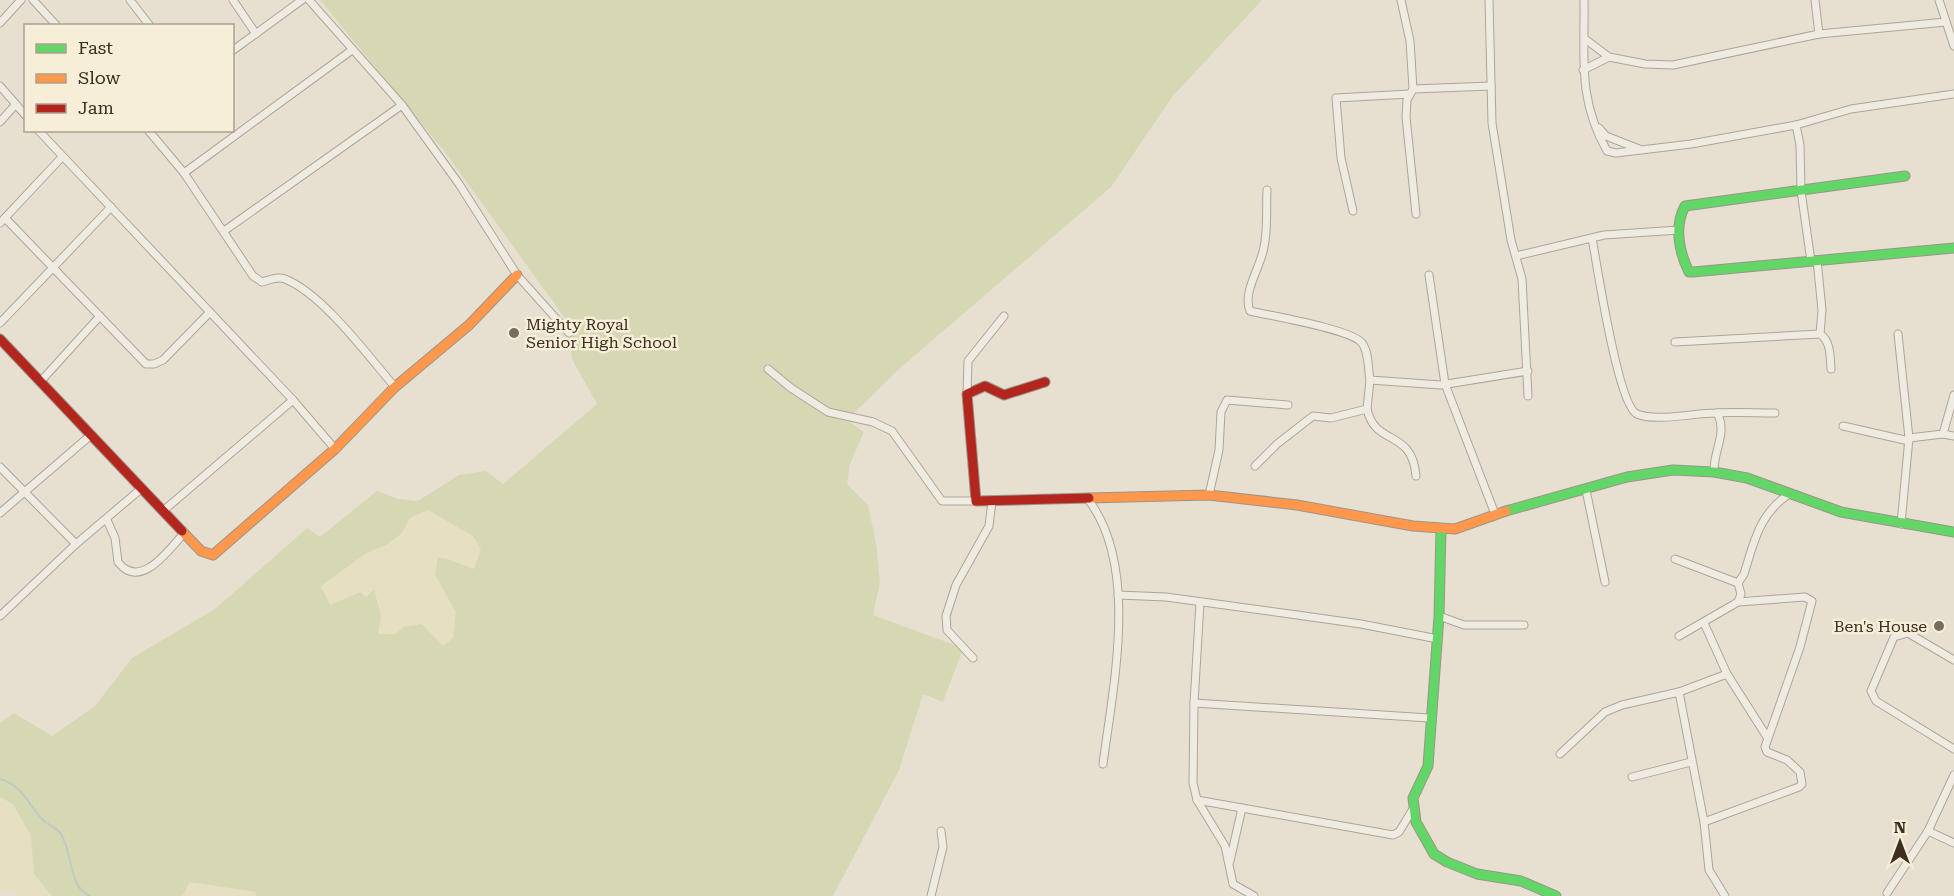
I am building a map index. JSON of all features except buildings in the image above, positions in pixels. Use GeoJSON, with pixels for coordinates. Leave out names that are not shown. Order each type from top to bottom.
{"type":"FeatureCollection","features":[{"type":"Feature","properties":{"kind":"street"},"geometry":{"type":"LineString","coordinates":[[0,23],[21,0]]}},
{"type":"Feature","properties":{"kind":"street"},"geometry":{"type":"LineString","coordinates":[[33,0],[55,24]]}},
{"type":"Feature","properties":{"kind":"street"},"geometry":{"type":"LineString","coordinates":[[130,0],[148,24]]}},
{"type":"Feature","properties":{"kind":"street"},"geometry":{"type":"LineString","coordinates":[[233,0],[256,34]]}},
{"type":"Feature","properties":{"kind":"street"},"geometry":{"type":"LineString","coordinates":[[234,50],[302,0]]}},
{"type":"Feature","properties":{"kind":"street"},"geometry":{"type":"LineString","coordinates":[[309,0],[352,50],[378,75],[402,105],[459,184],[518,275],[569,333]]}},
{"type":"Feature","properties":{"kind":"street"},"geometry":{"type":"LineString","coordinates":[[1401,0],[1410,41],[1412,92],[1406,117],[1416,214]]}},
{"type":"Feature","properties":{"kind":"street"},"geometry":{"type":"LineString","coordinates":[[1489,0],[1491,86],[1498,169],[1522,279],[1528,396]]}},
{"type":"Feature","properties":{"kind":"street"},"geometry":{"type":"LineString","coordinates":[[1584,0],[1585,39],[1582,70],[1595,124],[1607,151],[1616,153],[1642,150],[1796,125],[1851,109],[1954,94]]}},
{"type":"Feature","properties":{"kind":"street"},"geometry":{"type":"LineString","coordinates":[[1815,0],[1819,34]]}},
{"type":"Feature","properties":{"kind":"street"},"geometry":{"type":"LineString","coordinates":[[1939,0],[1954,46]]}},
{"type":"Feature","properties":{"kind":"street"},"geometry":{"type":"LineString","coordinates":[[1585,39],[1610,57],[1645,64],[1673,65],[1819,34],[1946,22]]}},
{"type":"Feature","properties":{"kind":"street"},"geometry":{"type":"LineString","coordinates":[[184,173],[352,50]]}},
{"type":"Feature","properties":{"kind":"street"},"geometry":{"type":"LineString","coordinates":[[1582,70],[1610,57]]}},
{"type":"Feature","properties":{"kind":"street"},"geometry":{"type":"LineString","coordinates":[[0,86],[24,114]]}},
{"type":"Feature","properties":{"kind":"street"},"geometry":{"type":"LineString","coordinates":[[1353,211],[1341,158],[1336,98],[1491,86]]}},
{"type":"Feature","properties":{"kind":"street"},"geometry":{"type":"LineString","coordinates":[[0,122],[16,104]]}},
{"type":"Feature","properties":{"kind":"street"},"geometry":{"type":"LineString","coordinates":[[224,231],[402,105]]}},
{"type":"Feature","properties":{"kind":"street"},"geometry":{"type":"LineString","coordinates":[[1595,124],[1606,136],[1642,150]]}},
{"type":"Feature","properties":{"kind":"street"},"geometry":{"type":"LineString","coordinates":[[1796,125],[1800,145],[1801,190],[1823,324],[1820,334]]}},
{"type":"Feature","properties":{"kind":"street"},"geometry":{"type":"LineString","coordinates":[[40,132],[293,400],[335,449]]}},
{"type":"Feature","properties":{"kind":"street"},"geometry":{"type":"LineString","coordinates":[[150,132],[184,173],[253,276],[262,282],[276,277],[285,279],[319,302],[395,387]]}},
{"type":"Feature","properties":{"kind":"street"},"geometry":{"type":"LineString","coordinates":[[62,157],[3,220],[54,267],[146,364],[154,364],[163,360],[210,312]]}},
{"type":"Feature","properties":{"kind":"street"},"geometry":{"type":"LineString","coordinates":[[1905,176],[1685,206],[1681,213],[1679,230],[1684,262],[1689,272],[1954,248]]}},
{"type":"Feature","properties":{"kind":"street"},"geometry":{"type":"LineString","coordinates":[[1266,190],[1265,246],[1249,294],[1247,304],[1250,311],[1329,329],[1361,341],[1370,380],[1367,409],[1375,428],[1405,445],[1415,462],[1416,476]]}},
{"type":"Feature","properties":{"kind":"street"},"geometry":{"type":"LineString","coordinates":[[0,323],[111,207]]}},
{"type":"Feature","properties":{"kind":"street"},"geometry":{"type":"LineString","coordinates":[[1516,256],[1592,238],[1630,232],[1679,230]]}},
{"type":"Feature","properties":{"kind":"street"},"geometry":{"type":"LineString","coordinates":[[1592,238],[1619,379],[1631,410],[1636,414],[1651,416],[1775,413]]}},
{"type":"Feature","properties":{"kind":"street"},"geometry":{"type":"LineString","coordinates":[[0,339],[201,551],[213,555],[335,449],[395,387],[469,325],[518,275]]}},
{"type":"Feature","properties":{"kind":"street"},"geometry":{"type":"LineString","coordinates":[[1429,275],[1445,384],[1495,514]]}},
{"type":"Feature","properties":{"kind":"street"},"geometry":{"type":"LineString","coordinates":[[41,381],[100,316]]}},
{"type":"Feature","properties":{"kind":"street"},"geometry":{"type":"LineString","coordinates":[[976,501],[973,489],[972,419],[967,394],[968,361],[1004,316]]}},
{"type":"Feature","properties":{"kind":"street"},"geometry":{"type":"LineString","coordinates":[[1675,342],[1820,334],[1825,337],[1831,369]]}},
{"type":"Feature","properties":{"kind":"street"},"geometry":{"type":"LineString","coordinates":[[1899,334],[1909,440],[1901,524]]}},
{"type":"Feature","properties":{"kind":"street"},"geometry":{"type":"LineString","coordinates":[[768,369],[791,388],[828,412],[873,423],[892,431],[942,501],[1209,495],[1297,505],[1442,530],[1468,526],[1495,514],[1627,477],[1673,470],[1714,472],[1748,478],[1841,512],[1954,532]]}},
{"type":"Feature","properties":{"kind":"street"},"geometry":{"type":"LineString","coordinates":[[1370,380],[1445,384],[1528,371]]}},
{"type":"Feature","properties":{"kind":"street"},"geometry":{"type":"LineString","coordinates":[[967,394],[985,386],[1004,395],[1045,382]]}},
{"type":"Feature","properties":{"kind":"street"},"geometry":{"type":"LineString","coordinates":[[1942,434],[1954,395]]}},
{"type":"Feature","properties":{"kind":"street"},"geometry":{"type":"LineString","coordinates":[[164,511],[293,400]]}},
{"type":"Feature","properties":{"kind":"street"},"geometry":{"type":"LineString","coordinates":[[1209,495],[1219,450],[1221,412],[1227,400],[1288,405]]}},
{"type":"Feature","properties":{"kind":"street"},"geometry":{"type":"LineString","coordinates":[[1255,466],[1277,444],[1313,416],[1331,418],[1367,409]]}},
{"type":"Feature","properties":{"kind":"street"},"geometry":{"type":"LineString","coordinates":[[1714,472],[1714,455],[1721,439],[1721,420],[1717,413]]}},
{"type":"Feature","properties":{"kind":"street"},"geometry":{"type":"LineString","coordinates":[[1843,426],[1909,440],[1942,434],[1954,436]]}},
{"type":"Feature","properties":{"kind":"street"},"geometry":{"type":"LineString","coordinates":[[0,513],[91,435]]}},
{"type":"Feature","properties":{"kind":"street"},"geometry":{"type":"LineString","coordinates":[[0,467],[76,544]]}},
{"type":"Feature","properties":{"kind":"street"},"geometry":{"type":"LineString","coordinates":[[0,616],[76,544],[142,488]]}},
{"type":"Feature","properties":{"kind":"street"},"geometry":{"type":"LineString","coordinates":[[1586,490],[1605,582]]}},
{"type":"Feature","properties":{"kind":"street"},"geometry":{"type":"LineString","coordinates":[[1738,582],[1744,574],[1765,516],[1776,503],[1789,494]]}},
{"type":"Feature","properties":{"kind":"street"},"geometry":{"type":"LineString","coordinates":[[1087,498],[1110,540],[1119,576],[1116,658],[1103,765]]}},
{"type":"Feature","properties":{"kind":"street"},"geometry":{"type":"LineString","coordinates":[[973,658],[947,630],[946,616],[956,585],[989,526],[992,501]]}},
{"type":"Feature","properties":{"kind":"street"},"geometry":{"type":"LineString","coordinates":[[107,520],[115,538],[118,562],[131,572],[142,572],[153,566],[184,533]]}},
{"type":"Feature","properties":{"kind":"street"},"geometry":{"type":"LineString","coordinates":[[1442,530],[1438,635],[1429,718],[1428,766],[1413,798],[1416,822],[1434,854],[1447,862],[1477,874],[1521,881],[1556,896]]}},
{"type":"Feature","properties":{"kind":"street"},"geometry":{"type":"LineString","coordinates":[[1675,558],[1738,582]]}},
{"type":"Feature","properties":{"kind":"street"},"geometry":{"type":"LineString","coordinates":[[1738,582],[1741,594],[1738,602]]}},
{"type":"Feature","properties":{"kind":"street"},"geometry":{"type":"LineString","coordinates":[[1118,595],[1166,597],[1438,635],[1454,623]]}},
{"type":"Feature","properties":{"kind":"street"},"geometry":{"type":"LineString","coordinates":[[1679,636],[1738,602],[1805,597],[1812,601],[1800,647],[1767,737],[1767,752],[1787,760],[1800,772],[1802,784],[1704,822]]}},
{"type":"Feature","properties":{"kind":"street"},"geometry":{"type":"LineString","coordinates":[[1200,603],[1192,783],[1197,800],[1225,846],[1230,863]]}},
{"type":"Feature","properties":{"kind":"street"},"geometry":{"type":"LineString","coordinates":[[1439,616],[1454,623],[1524,625]]}},
{"type":"Feature","properties":{"kind":"street"},"geometry":{"type":"LineString","coordinates":[[1704,622],[1727,674],[1767,737]]}},
{"type":"Feature","properties":{"kind":"street"},"geometry":{"type":"LineString","coordinates":[[1954,660],[1908,633],[1900,633],[1894,637],[1871,692],[1876,701],[1954,749]]}},
{"type":"Feature","properties":{"kind":"street"},"geometry":{"type":"LineString","coordinates":[[1560,754],[1605,712],[1622,705],[1679,692],[1727,674]]}},
{"type":"Feature","properties":{"kind":"street"},"geometry":{"type":"LineString","coordinates":[[1679,692],[1704,822],[1709,870],[1712,879],[1725,896]]}},
{"type":"Feature","properties":{"kind":"street"},"geometry":{"type":"LineString","coordinates":[[1194,703],[1429,718]]}},
{"type":"Feature","properties":{"kind":"street"},"geometry":{"type":"LineString","coordinates":[[1632,777],[1691,762]]}},
{"type":"Feature","properties":{"kind":"street"},"geometry":{"type":"LineString","coordinates":[[1887,893],[1928,831],[1954,775]]}},
{"type":"Feature","properties":{"kind":"street"},"geometry":{"type":"LineString","coordinates":[[1197,800],[1393,835],[1399,832],[1413,809]]}},
{"type":"Feature","properties":{"kind":"street"},"geometry":{"type":"LineString","coordinates":[[1242,808],[1230,863],[1230,876],[1233,884],[1254,896]]}},
{"type":"Feature","properties":{"kind":"street"},"geometry":{"type":"LineString","coordinates":[[931,896],[943,847],[941,831]]}},
{"type":"Feature","properties":{"kind":"street"},"geometry":{"type":"LineString","coordinates":[[1928,831],[1954,843]]}},
{"type":"Feature","properties":{"kind":"shaded area"},"geometry":{"type":"Polygon","coordinates":[[[428,510],[473,536],[481,549],[474,569],[445,558],[435,575],[456,612],[453,638],[443,646],[404,627],[395,634],[378,634],[381,615],[361,592],[330,606],[321,586],[365,554],[388,544],[402,533],[410,518],[428,510]]]}},
{"type":"Feature","properties":{"kind":"shaded area"},"geometry":{"type":"Polygon","coordinates":[[[0,797],[13,804],[31,836],[34,874],[52,896],[22,896],[0,890],[0,797]]]}},
{"type":"Feature","properties":{"kind":"shaded area"},"geometry":{"type":"Polygon","coordinates":[[[190,882],[256,892],[256,896],[182,896],[190,882]]]}},
{"type":"Feature","properties":{"kind":"green space"},"geometry":{"type":"Polygon","coordinates":[[[320,0],[1262,0],[1172,97],[1111,187],[899,369],[847,420],[864,432],[850,464],[847,484],[868,505],[876,543],[880,581],[873,615],[963,648],[943,702],[923,694],[899,770],[833,896],[256,896],[256,892],[190,882],[182,896],[52,896],[34,874],[31,836],[13,804],[0,797],[0,723],[14,713],[52,736],[95,706],[132,658],[215,609],[307,528],[320,537],[377,491],[398,499],[418,501],[459,475],[486,471],[503,484],[597,404],[572,359],[567,321],[445,152],[320,0]],[[428,510],[410,518],[402,533],[388,544],[365,554],[321,586],[330,605],[361,592],[366,597],[374,590],[381,615],[378,634],[395,634],[404,627],[422,624],[443,646],[453,638],[456,612],[435,575],[438,558],[445,558],[474,569],[481,549],[473,536],[428,510]]]}},
{"type":"Feature","properties":{"kind":"waterway"},"geometry":{"type":"LineString","coordinates":[[0,779],[15,786],[43,820],[61,834],[74,877],[83,892],[90,896]]}},
{"type":"Feature","properties":{"kind":"traffic: fast"},"geometry":{"type":"LineString","coordinates":[[1905,176],[1685,206],[1680,222],[1679,239],[1689,272],[1954,248]]}},
{"type":"Feature","properties":{"kind":"traffic: fast"},"geometry":{"type":"LineString","coordinates":[[1506,511],[1627,477],[1673,470],[1714,472],[1747,478],[1841,512],[1954,532]]}},
{"type":"Feature","properties":{"kind":"traffic: fast"},"geometry":{"type":"LineString","coordinates":[[1441,529],[1439,616],[1428,766],[1413,798],[1416,822],[1434,854],[1447,862],[1477,874],[1521,881],[1556,896]]}},
{"type":"Feature","properties":{"kind":"traffic: slow"},"geometry":{"type":"LineString","coordinates":[[182,531],[201,551],[213,555],[335,449],[395,387],[469,325],[517,275]]}},
{"type":"Feature","properties":{"kind":"traffic: slow"},"geometry":{"type":"LineString","coordinates":[[1089,498],[1209,495],[1297,505],[1413,526],[1455,529],[1506,511]]}},
{"type":"Feature","properties":{"kind":"traffic: jam"},"geometry":{"type":"LineString","coordinates":[[0,339],[182,531]]}},
{"type":"Feature","properties":{"kind":"traffic: jam"},"geometry":{"type":"LineString","coordinates":[[1045,382],[1004,395],[985,386],[967,394],[976,501],[1089,498]]}},
{"type":"Feature","properties":{"kind":"place","name":"Mighty Royal Senior High School"},"geometry":{"type":"Point","coordinates":[514,333]}},
{"type":"Feature","properties":{"kind":"place","name":"Ben's House"},"geometry":{"type":"Point","coordinates":[1939,626]}}]}
